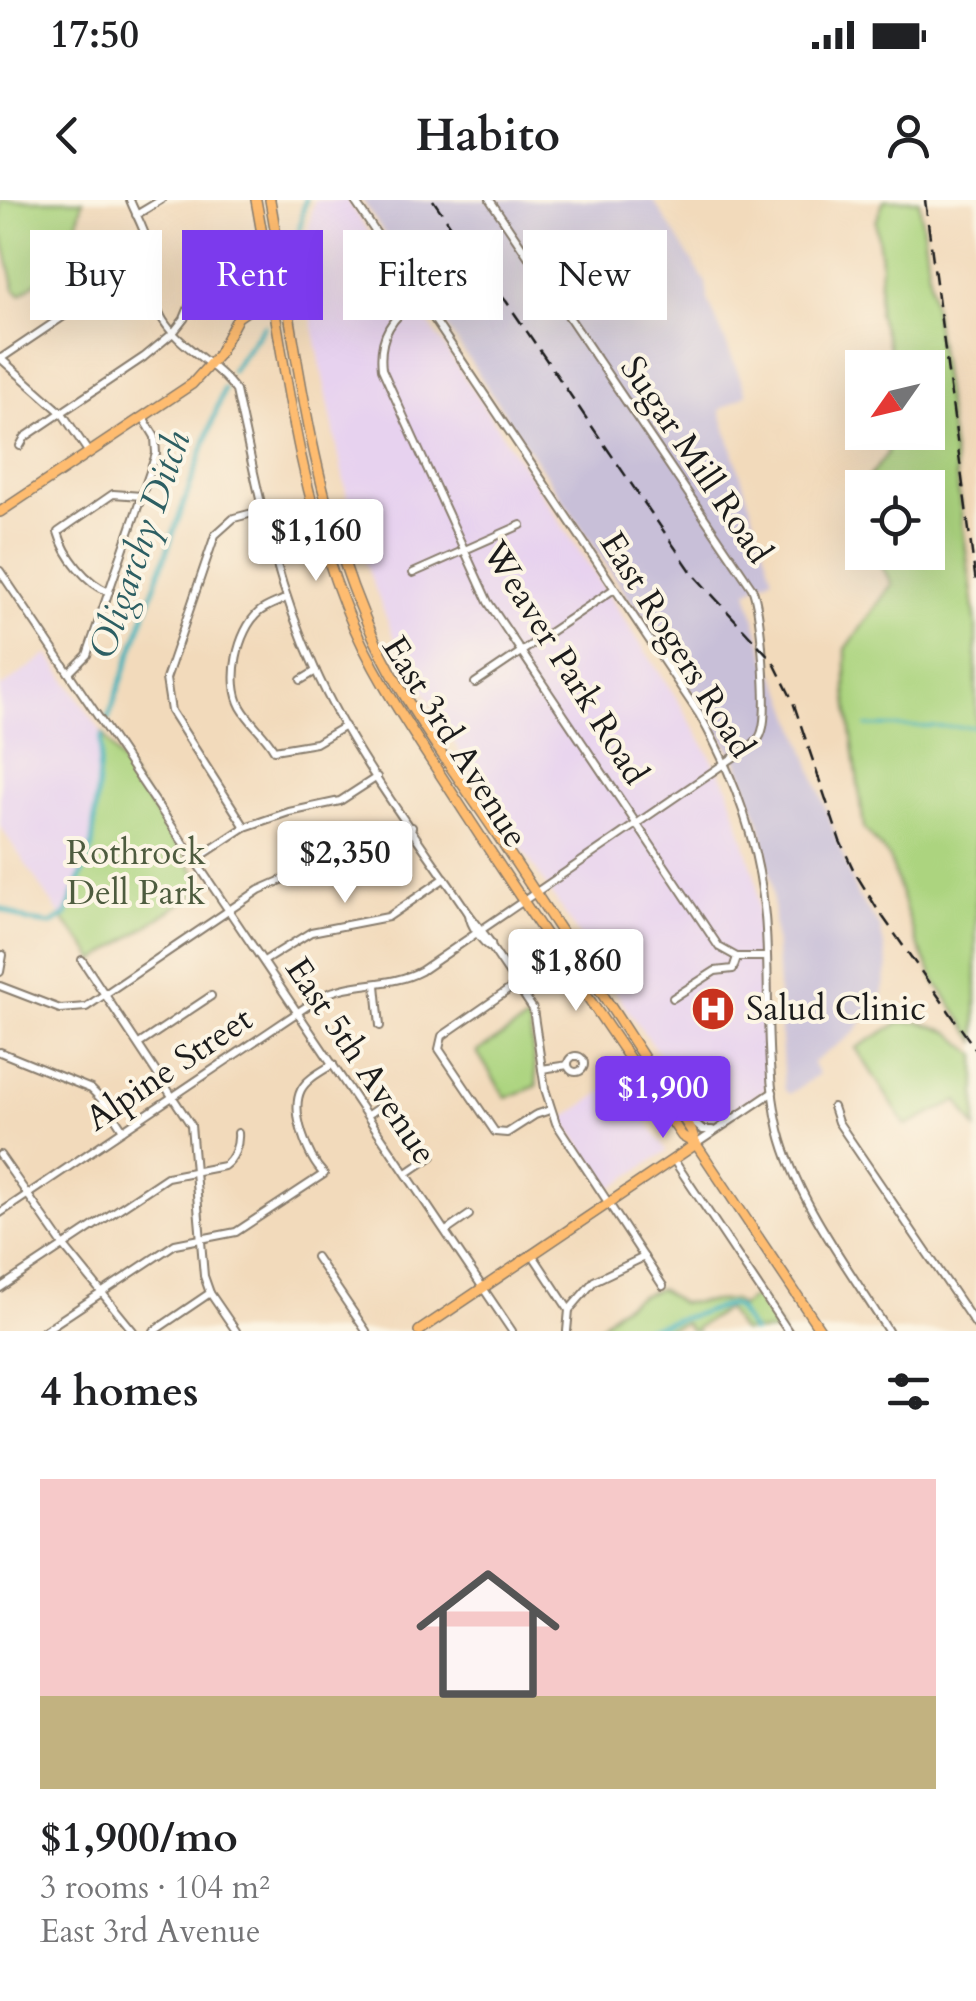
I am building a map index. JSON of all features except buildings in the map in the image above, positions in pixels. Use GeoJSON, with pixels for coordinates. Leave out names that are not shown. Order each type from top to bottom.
{"type":"FeatureCollection","features":[{"type":"Feature","properties":{"kind":"main road","name":"East 3rd Avenue"},"geometry":{"type":"LineString","coordinates":[[256,200],[261,230]]}},
{"type":"Feature","properties":{"kind":"main road","name":"East 3rd Avenue"},"geometry":{"type":"LineString","coordinates":[[270,200],[275,230]]}},
{"type":"Feature","properties":{"kind":"main road"},"geometry":{"type":"LineString","coordinates":[[0,512],[192,384],[211,365],[237,320]]}},
{"type":"Feature","properties":{"kind":"main road","name":"East 3rd Avenue"},"geometry":{"type":"LineString","coordinates":[[278,320],[314,506],[345,606],[396,708],[682,1136],[696,1144]]}},
{"type":"Feature","properties":{"kind":"main road","name":"East 3rd Avenue"},"geometry":{"type":"LineString","coordinates":[[292,320],[323,488],[339,548],[364,616],[415,713],[821,1331]]}},
{"type":"Feature","properties":{"kind":"main road"},"geometry":{"type":"LineString","coordinates":[[420,1331],[696,1144]]}},
{"type":"Feature","properties":{"kind":"street"},"geometry":{"type":"LineString","coordinates":[[130,200],[143,230]]}},
{"type":"Feature","properties":{"kind":"street"},"geometry":{"type":"LineString","coordinates":[[136,215],[161,200]]}},
{"type":"Feature","properties":{"kind":"street","name":"East Rogers Road"},"geometry":{"type":"LineString","coordinates":[[354,200],[374,230]]}},
{"type":"Feature","properties":{"kind":"street","name":"Sugar Mill Road"},"geometry":{"type":"LineString","coordinates":[[490,200],[755,594],[760,614],[763,727],[757,740],[725,763]]}},
{"type":"Feature","properties":{"kind":"street"},"geometry":{"type":"LineString","coordinates":[[162,315],[173,333],[236,391],[260,511],[286,598],[316,671],[345,726],[533,1009],[550,1110],[663,1286]]}},
{"type":"Feature","properties":{"kind":"street"},"geometry":{"type":"LineString","coordinates":[[57,320],[0,358],[62,413],[89,453]]}},
{"type":"Feature","properties":{"kind":"street"},"geometry":{"type":"LineString","coordinates":[[20,446],[25,438],[144,357],[183,320]]}},
{"type":"Feature","properties":{"kind":"street","name":"Weaver Park Road"},"geometry":{"type":"LineString","coordinates":[[395,320],[384,333],[382,368],[488,602],[720,947],[737,958]]}},
{"type":"Feature","properties":{"kind":"street","name":"East Rogers Road"},"geometry":{"type":"LineString","coordinates":[[433,320],[699,714],[725,763],[745,812],[758,866],[774,1092],[783,1144],[800,1188],[888,1331]]}},
{"type":"Feature","properties":{"kind":"street"},"geometry":{"type":"LineString","coordinates":[[68,673],[87,655],[157,445],[143,417]]}},
{"type":"Feature","properties":{"kind":"street"},"geometry":{"type":"LineString","coordinates":[[109,592],[88,581],[58,532],[108,496],[142,496]]}},
{"type":"Feature","properties":{"kind":"street"},"geometry":{"type":"LineString","coordinates":[[245,827],[171,711],[166,679],[215,535],[234,518],[260,511]]}},
{"type":"Feature","properties":{"kind":"street"},"geometry":{"type":"LineString","coordinates":[[413,573],[521,524]]}},
{"type":"Feature","properties":{"kind":"street","name":"East 5th Avenue"},"geometry":{"type":"LineString","coordinates":[[0,571],[512,1331]]}},
{"type":"Feature","properties":{"kind":"street"},"geometry":{"type":"LineString","coordinates":[[475,683],[614,589]]}},
{"type":"Feature","properties":{"kind":"street"},"geometry":{"type":"LineString","coordinates":[[286,598],[264,608],[249,624],[233,681],[239,704],[274,750],[316,743],[345,726]]}},
{"type":"Feature","properties":{"kind":"street"},"geometry":{"type":"LineString","coordinates":[[300,680],[316,671]]}},
{"type":"Feature","properties":{"kind":"street","name":"Alpine Street"},"geometry":{"type":"LineString","coordinates":[[0,1213],[336,990],[393,983],[422,971],[725,763]]}},
{"type":"Feature","properties":{"kind":"street"},"geometry":{"type":"LineString","coordinates":[[195,860],[245,827],[340,801],[378,777]]}},
{"type":"Feature","properties":{"kind":"street"},"geometry":{"type":"LineString","coordinates":[[0,986],[66,1010],[86,1007],[259,890],[300,872],[368,858],[412,827]]}},
{"type":"Feature","properties":{"kind":"street"},"geometry":{"type":"LineString","coordinates":[[264,961],[294,940],[324,928],[372,923],[388,917],[445,878]]}},
{"type":"Feature","properties":{"kind":"street"},"geometry":{"type":"LineString","coordinates":[[0,972],[2,956]]}},
{"type":"Feature","properties":{"kind":"street"},"geometry":{"type":"LineString","coordinates":[[674,998],[714,971],[732,970],[737,958],[766,957]]}},
{"type":"Feature","properties":{"kind":"street"},"geometry":{"type":"LineString","coordinates":[[82,960],[191,1125],[204,1276],[210,1293],[236,1331]]}},
{"type":"Feature","properties":{"kind":"street"},"geometry":{"type":"LineString","coordinates":[[517,984],[442,1036],[439,1049],[494,1132],[507,1134],[534,1115],[550,1110]]}},
{"type":"Feature","properties":{"kind":"street"},"geometry":{"type":"LineString","coordinates":[[376,986],[380,1026]]}},
{"type":"Feature","properties":{"kind":"street"},"geometry":{"type":"LineString","coordinates":[[139,1044],[211,996]]}},
{"type":"Feature","properties":{"kind":"street"},"geometry":{"type":"LineString","coordinates":[[0,1052],[91,1089],[123,1130]]}},
{"type":"Feature","properties":{"kind":"street"},"geometry":{"type":"LineString","coordinates":[[44,1331],[175,1244],[229,1235],[249,1226],[324,1174],[312,1157],[298,1104],[303,1087],[333,1064]]}},
{"type":"Feature","properties":{"kind":"street"},"geometry":{"type":"LineString","coordinates":[[542,1068],[568,1066]]}},
{"type":"Feature","properties":{"kind":"street"},"geometry":{"type":"LineString","coordinates":[[696,1144],[774,1092]]}},
{"type":"Feature","properties":{"kind":"street"},"geometry":{"type":"LineString","coordinates":[[667,1093],[694,1125],[708,1131],[718,1128]]}},
{"type":"Feature","properties":{"kind":"street"},"geometry":{"type":"LineString","coordinates":[[368,1115],[388,1101]]}},
{"type":"Feature","properties":{"kind":"street"},"geometry":{"type":"LineString","coordinates":[[833,1107],[838,1122],[976,1325]]}},
{"type":"Feature","properties":{"kind":"street"},"geometry":{"type":"LineString","coordinates":[[0,1288],[166,1177],[215,1169],[230,1162],[239,1144],[238,1133]]}},
{"type":"Feature","properties":{"kind":"street"},"geometry":{"type":"LineString","coordinates":[[0,1155],[64,1246],[133,1331]]}},
{"type":"Feature","properties":{"kind":"street"},"geometry":{"type":"LineString","coordinates":[[407,1173],[432,1156]]}},
{"type":"Feature","properties":{"kind":"street"},"geometry":{"type":"LineString","coordinates":[[672,1160],[788,1331]]}},
{"type":"Feature","properties":{"kind":"street"},"geometry":{"type":"LineString","coordinates":[[446,1231],[468,1215]]}},
{"type":"Feature","properties":{"kind":"street"},"geometry":{"type":"LineString","coordinates":[[532,1254],[570,1310]]}},
{"type":"Feature","properties":{"kind":"street"},"geometry":{"type":"LineString","coordinates":[[316,1257],[366,1331]]}},
{"type":"Feature","properties":{"kind":"street"},"geometry":{"type":"LineString","coordinates":[[566,1331],[570,1310],[603,1274],[644,1257]]}},
{"type":"Feature","properties":{"kind":"street"},"geometry":{"type":"LineString","coordinates":[[154,1331],[210,1293]]}},
{"type":"Feature","properties":{"kind":"street"},"geometry":{"type":"LineString","coordinates":[[224,1314],[235,1308]]}},
{"type":"Feature","properties":{"kind":"shaded area"},"geometry":{"type":"Polygon","coordinates":[[[314,200],[347,200],[367,230],[343,230],[343,320],[426,320],[679,702],[728,787],[757,884],[767,1088],[709,1126],[617,994],[466,763],[394,638],[355,536],[312,320],[323,320],[323,230],[308,230],[314,200]]]}},
{"type":"Feature","properties":{"kind":"shaded area"},"geometry":{"type":"Polygon","coordinates":[[[362,200],[653,200],[706,283],[708,300],[747,394],[720,410],[773,577],[747,591],[767,661],[785,694],[857,895],[880,927],[888,965],[882,995],[854,1033],[812,1063],[819,1074],[789,1094],[784,1089],[772,882],[760,824],[737,760],[442,320],[503,320],[503,230],[382,230],[362,200]]]}},
{"type":"Feature","properties":{"kind":"shaded area"},"geometry":{"type":"Polygon","coordinates":[[[48,654],[103,734],[92,848],[62,918],[0,826],[0,685],[48,654]]]}},
{"type":"Feature","properties":{"kind":"shaded area"},"geometry":{"type":"Polygon","coordinates":[[[619,1081],[667,1151],[610,1189],[563,1119],[619,1081]]]}},
{"type":"Feature","properties":{"kind":"green space"},"geometry":{"type":"Polygon","coordinates":[[[0,200],[83,200],[79,230],[30,230],[30,287],[21,294],[15,289],[0,227],[0,200]]]}},
{"type":"Feature","properties":{"kind":"green space"},"geometry":{"type":"Polygon","coordinates":[[[884,200],[919,200],[939,350],[890,350],[878,313],[881,260],[876,222],[884,200]]]}},
{"type":"Feature","properties":{"kind":"green space"},"geometry":{"type":"Polygon","coordinates":[[[945,394],[976,625],[976,1041],[935,981],[916,941],[889,857],[864,828],[846,692],[846,649],[892,584],[884,570],[945,570],[945,470],[875,470],[888,450],[945,450],[945,394]]]}},
{"type":"Feature","properties":{"kind":"green space","name":"Rothrock Dell Park"},"geometry":{"type":"Polygon","coordinates":[[[103,734],[205,887],[95,961],[62,918],[92,848],[103,734]]]}},
{"type":"Feature","properties":{"kind":"green space"},"geometry":{"type":"Polygon","coordinates":[[[529,1019],[537,1086],[506,1098],[477,1052],[529,1019]]]}},
{"type":"Feature","properties":{"kind":"green space"},"geometry":{"type":"Polygon","coordinates":[[[919,1022],[950,1032],[976,1055],[976,1129],[958,1101],[906,1126],[856,1048],[899,1023],[919,1022]]]}},
{"type":"Feature","properties":{"kind":"green space"},"geometry":{"type":"Polygon","coordinates":[[[660,1289],[680,1303],[733,1300],[740,1306],[757,1295],[782,1331],[741,1331],[726,1309],[697,1331],[691,1331],[685,1323],[661,1331],[597,1331],[625,1304],[660,1289]]]}},
{"type":"Feature","properties":{"kind":"waterway","name":"Oligarchy Ditch"},"geometry":{"type":"LineString","coordinates":[[299,230],[305,200]]}},
{"type":"Feature","properties":{"kind":"waterway","name":"Oligarchy Ditch"},"geometry":{"type":"LineString","coordinates":[[232,370],[264,326]]}},
{"type":"Feature","properties":{"kind":"waterway","name":"Oligarchy Ditch"},"geometry":{"type":"LineString","coordinates":[[108,719],[224,389]]}},
{"type":"Feature","properties":{"kind":"waterway"},"geometry":{"type":"LineString","coordinates":[[866,726],[976,727]]}},
{"type":"Feature","properties":{"kind":"waterway","name":"Oligarchy Ditch"},"geometry":{"type":"LineString","coordinates":[[0,908],[28,921],[51,924],[66,915],[92,848],[102,736]]}},
{"type":"Feature","properties":{"kind":"waterway"},"geometry":{"type":"LineString","coordinates":[[637,1331],[729,1305],[736,1307],[752,1331]]}},
{"type":"Feature","properties":{"kind":"railway"},"geometry":{"type":"LineString","coordinates":[[433,200],[693,574],[773,661],[792,699],[854,871],[976,1050]]}},
{"type":"Feature","properties":{"kind":"railway"},"geometry":{"type":"LineString","coordinates":[[925,200],[976,583]]}},
{"type":"Feature","properties":{"kind":"place","name":"Salud Clinic"},"geometry":{"type":"Point","coordinates":[713,1009]}}]}
